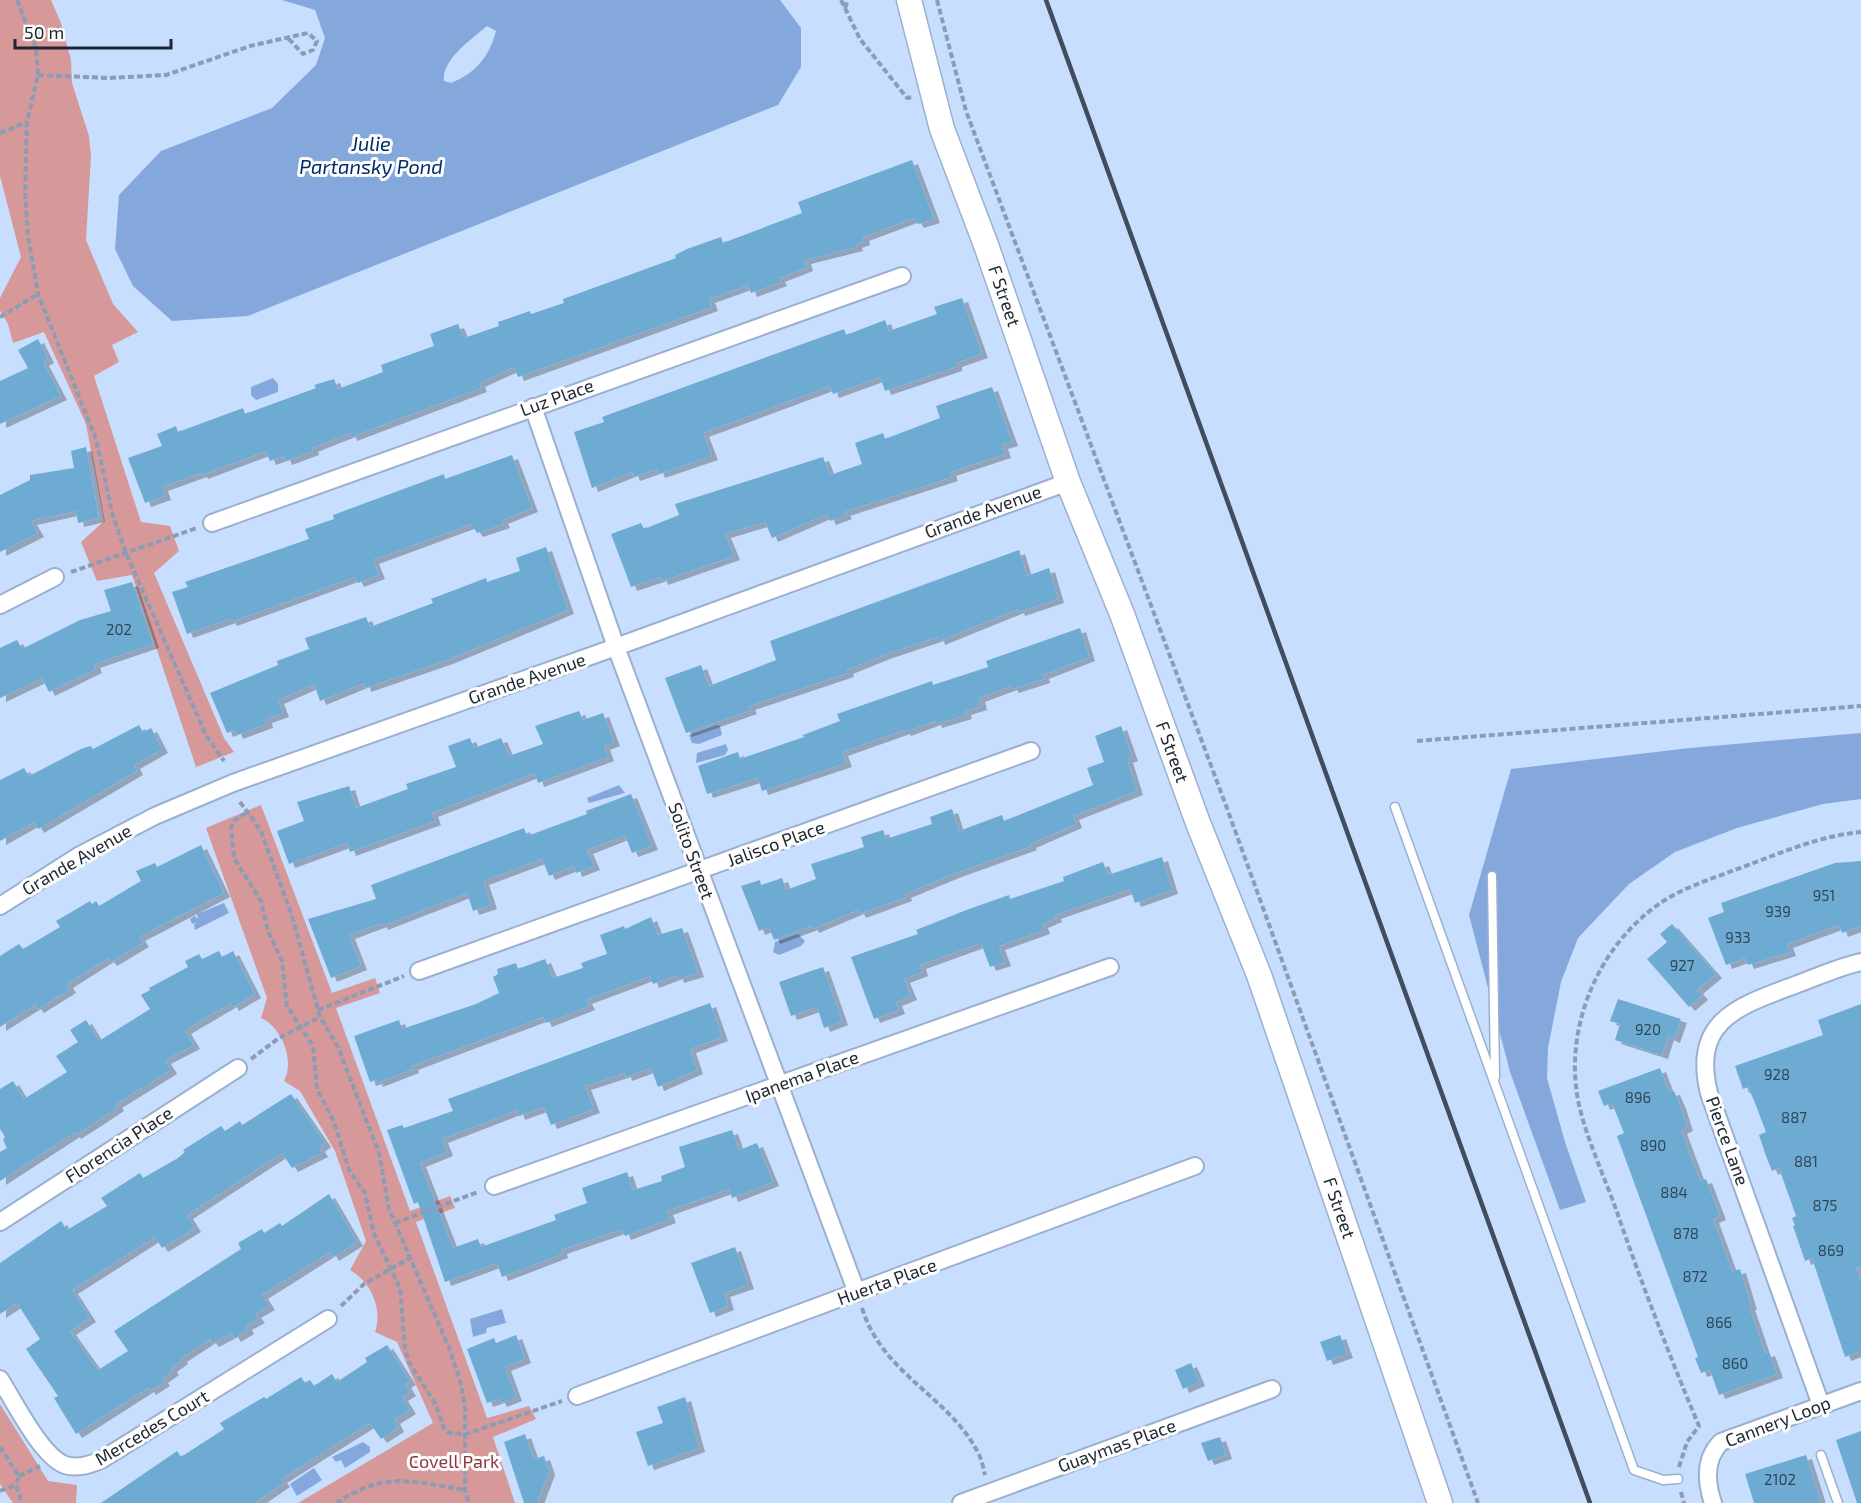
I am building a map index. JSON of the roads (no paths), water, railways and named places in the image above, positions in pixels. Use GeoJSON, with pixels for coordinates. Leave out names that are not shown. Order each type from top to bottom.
{"type":"FeatureCollection","features":[{"type":"Feature","properties":{"kind":"street","name":"F Street"},"geometry":{"type":"LineString","coordinates":[[909,0],[942,129],[986,245],[1068,482],[1122,614],[1198,823],[1258,975],[1440,1503]]}},
{"type":"Feature","properties":{"kind":"street","name":"Luz Place"},"geometry":{"type":"LineString","coordinates":[[212,523],[902,276]]}},
{"type":"Feature","properties":{"kind":"street","name":"Solito Street"},"geometry":{"type":"LineString","coordinates":[[533,407],[616,647],[857,1293]]}},
{"type":"Feature","properties":{"kind":"street","name":"Grande Avenue"},"geometry":{"type":"LineString","coordinates":[[0,906],[80,855],[155,816],[233,783],[616,647],[1068,482]]}},
{"type":"Feature","properties":{"kind":"street"},"geometry":{"type":"LineString","coordinates":[[0,605],[55,577]]}},
{"type":"Feature","properties":{"kind":"street","name":"Jalisco Place"},"geometry":{"type":"LineString","coordinates":[[418,971],[1031,751]]}},
{"type":"Feature","properties":{"kind":"street","name":"Pierce Lane"},"geometry":{"type":"LineString","coordinates":[[1821,1404],[1709,1092],[1705,1060],[1715,1029],[1742,1005],[1861,962]]}},
{"type":"Feature","properties":{"kind":"street","name":"Ipanema Place"},"geometry":{"type":"LineString","coordinates":[[494,1186],[1110,966]]}},
{"type":"Feature","properties":{"kind":"street","name":"Florencia Place"},"geometry":{"type":"LineString","coordinates":[[0,1222],[238,1068]]}},
{"type":"Feature","properties":{"kind":"street","name":"Huerta Place"},"geometry":{"type":"LineString","coordinates":[[577,1396],[1195,1166]]}},
{"type":"Feature","properties":{"kind":"street","name":"Mercedes Court"},"geometry":{"type":"LineString","coordinates":[[0,1379],[50,1455],[65,1465],[87,1466],[102,1460],[328,1319]]}},
{"type":"Feature","properties":{"kind":"street","name":"Guaymas Place"},"geometry":{"type":"LineString","coordinates":[[961,1503],[999,1495],[1272,1389]]}},
{"type":"Feature","properties":{"kind":"street","name":"Cannery Loop"},"geometry":{"type":"LineString","coordinates":[[1713,1503],[1707,1471],[1712,1454],[1719,1445],[1739,1434],[1861,1391]]}},
{"type":"Feature","properties":{"kind":"lane"},"geometry":{"type":"LineString","coordinates":[[1395,807],[1634,1470],[1663,1480],[1678,1479]]}},
{"type":"Feature","properties":{"kind":"lane"},"geometry":{"type":"LineString","coordinates":[[1491,876],[1495,1086]]}},
{"type":"Feature","properties":{"kind":"lane"},"geometry":{"type":"LineString","coordinates":[[1821,1455],[1838,1503]]}},
{"type":"Feature","properties":{"kind":"water","name":"Julie Partansky Pond"},"geometry":{"type":"Polygon","coordinates":[[[282,0],[780,0],[801,28],[801,67],[778,105],[248,316],[172,321],[133,286],[115,249],[119,195],[161,151],[272,108],[316,65],[325,38],[315,10],[282,0]],[[487,26],[466,43],[447,65],[444,81],[451,83],[474,69],[490,49],[496,31],[487,26]]]}},
{"type":"Feature","properties":{"kind":"water"},"geometry":{"type":"Polygon","coordinates":[[[273,378],[278,384],[278,392],[256,400],[251,395],[251,387],[273,378]]]}},
{"type":"Feature","properties":{"kind":"water"},"geometry":{"type":"Polygon","coordinates":[[[720,726],[722,735],[699,744],[692,743],[689,735],[720,726]]]}},
{"type":"Feature","properties":{"kind":"water"},"geometry":{"type":"Polygon","coordinates":[[[1861,733],[1861,799],[1823,804],[1737,828],[1675,852],[1629,884],[1578,938],[1561,982],[1548,1048],[1547,1078],[1565,1142],[1586,1202],[1560,1210],[1510,1072],[1469,915],[1511,769],[1690,748],[1861,733]]]}},
{"type":"Feature","properties":{"kind":"water"},"geometry":{"type":"Polygon","coordinates":[[[726,744],[728,750],[725,755],[696,763],[697,753],[726,744]]]}},
{"type":"Feature","properties":{"kind":"water"},"geometry":{"type":"Polygon","coordinates":[[[619,785],[625,793],[589,803],[587,798],[619,785]]]}},
{"type":"Feature","properties":{"kind":"water"},"geometry":{"type":"Polygon","coordinates":[[[224,903],[229,913],[195,930],[196,923],[192,924],[190,919],[195,916],[198,919],[197,914],[224,903]]]}},
{"type":"Feature","properties":{"kind":"water"},"geometry":{"type":"Polygon","coordinates":[[[798,934],[805,941],[801,946],[779,955],[773,952],[775,942],[798,934]]]}},
{"type":"Feature","properties":{"kind":"water"},"geometry":{"type":"Polygon","coordinates":[[[502,1309],[506,1323],[487,1328],[486,1333],[473,1337],[470,1319],[502,1309]]]}},
{"type":"Feature","properties":{"kind":"water"},"geometry":{"type":"Polygon","coordinates":[[[363,1442],[370,1447],[370,1452],[345,1468],[341,1460],[336,1462],[332,1457],[363,1442]]]}},
{"type":"Feature","properties":{"kind":"water"},"geometry":{"type":"Polygon","coordinates":[[[314,1468],[322,1480],[297,1496],[290,1484],[314,1468]]]}},
{"type":"Feature","properties":{"kind":"railway"},"geometry":{"type":"LineString","coordinates":[[1046,0],[1590,1503]]}},
{"type":"Feature","properties":{"kind":"park label","name":"Covell Park"},"geometry":{"type":"Point","coordinates":[454,1462]}}]}
